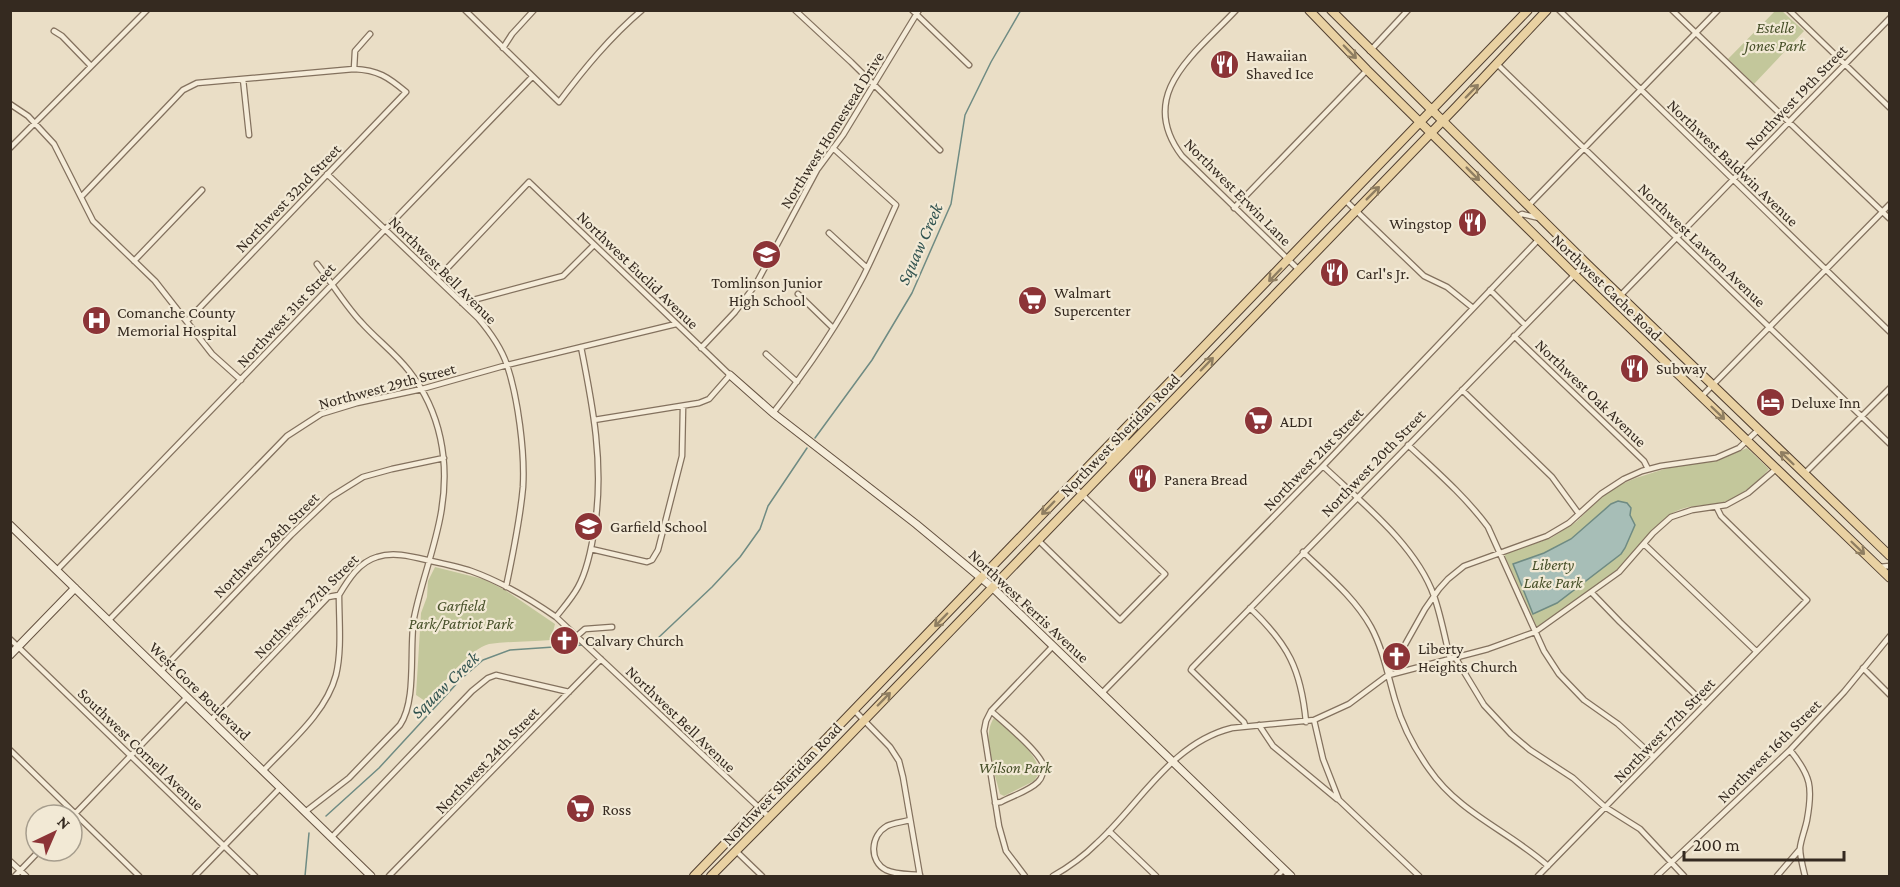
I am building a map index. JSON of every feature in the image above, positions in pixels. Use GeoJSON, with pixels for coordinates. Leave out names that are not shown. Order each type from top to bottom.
{"type":"FeatureCollection","features":[{"type":"Feature","properties":{"kind":"main road","name":"Northwest Cache Road"},"geometry":{"type":"LineString","coordinates":[[1309,10],[1574,274],[1890,578]]}},
{"type":"Feature","properties":{"kind":"main road","name":"Northwest Cache Road"},"geometry":{"type":"LineString","coordinates":[[1331,10],[1586,263],[1890,556]]}},
{"type":"Feature","properties":{"kind":"main road","name":"Northwest Sheridan Road"},"geometry":{"type":"LineString","coordinates":[[694,876],[1528,10]]}},
{"type":"Feature","properties":{"kind":"main road","name":"Northwest Sheridan Road"},"geometry":{"type":"LineString","coordinates":[[711,876],[1442,122],[1547,10]]}},
{"type":"Feature","properties":{"kind":"main road","name":"Northwest Ferris Avenue"},"geometry":{"type":"LineString","coordinates":[[730,375],[773,413],[908,517],[992,587],[1291,876]]}},
{"type":"Feature","properties":{"kind":"main road"},"geometry":{"type":"LineString","coordinates":[[1128,447],[1123,439],[1163,395],[1167,385]]}},
{"type":"Feature","properties":{"kind":"main road"},"geometry":{"type":"LineString","coordinates":[[1098,477],[1103,465],[1120,445],[1121,440],[1117,436]]}},
{"type":"Feature","properties":{"kind":"main road","name":"West Gore Boulevard"},"geometry":{"type":"LineString","coordinates":[[10,525],[371,876]]}},
{"type":"Feature","properties":{"kind":"main road"},"geometry":{"type":"LineString","coordinates":[[10,655],[75,588]]}},
{"type":"Feature","properties":{"kind":"street"},"geometry":{"type":"LineString","coordinates":[[10,148],[147,10]]}},
{"type":"Feature","properties":{"kind":"street"},"geometry":{"type":"LineString","coordinates":[[465,10],[559,102],[584,70],[642,10]]}},
{"type":"Feature","properties":{"kind":"street"},"geometry":{"type":"LineString","coordinates":[[503,48],[512,34],[534,10]]}},
{"type":"Feature","properties":{"kind":"street"},"geometry":{"type":"LineString","coordinates":[[795,10],[940,150]]}},
{"type":"Feature","properties":{"kind":"street"},"geometry":{"type":"LineString","coordinates":[[912,10],[918,13],[969,65]]}},
{"type":"Feature","properties":{"kind":"street","name":"Northwest Erwin Lane"},"geometry":{"type":"LineString","coordinates":[[1236,10],[1181,69],[1170,87],[1164,114],[1165,125],[1182,156],[1299,270]]}},
{"type":"Feature","properties":{"kind":"street"},"geometry":{"type":"LineString","coordinates":[[1370,51],[1408,10]]}},
{"type":"Feature","properties":{"kind":"street","name":"Northwest Baldwin Avenue"},"geometry":{"type":"LineString","coordinates":[[1559,10],[1890,332]]}},
{"type":"Feature","properties":{"kind":"street"},"geometry":{"type":"LineString","coordinates":[[1672,10],[1890,219]]}},
{"type":"Feature","properties":{"kind":"street"},"geometry":{"type":"LineString","coordinates":[[1528,206],[1718,10]]}},
{"type":"Feature","properties":{"kind":"street"},"geometry":{"type":"LineString","coordinates":[[1789,10],[1890,108]]}},
{"type":"Feature","properties":{"kind":"street","name":"Northwest Homestead Drive"},"geometry":{"type":"LineString","coordinates":[[702,348],[735,312],[756,284],[817,170],[874,85],[918,13]]}},
{"type":"Feature","properties":{"kind":"street","name":"Northwest 19th Street"},"geometry":{"type":"LineString","coordinates":[[1620,296],[1890,18]]}},
{"type":"Feature","properties":{"kind":"street"},"geometry":{"type":"LineString","coordinates":[[54,32],[62,36],[91,66]]}},
{"type":"Feature","properties":{"kind":"street"},"geometry":{"type":"LineString","coordinates":[[81,197],[183,90],[196,83],[354,69],[355,51],[369,34]]}},
{"type":"Feature","properties":{"kind":"street","name":"Northwest Lawton Avenue"},"geometry":{"type":"LineString","coordinates":[[1497,64],[1890,444]]}},
{"type":"Feature","properties":{"kind":"street","name":"Northwest 32nd Street"},"geometry":{"type":"LineString","coordinates":[[186,321],[406,92],[380,73],[354,69]]}},
{"type":"Feature","properties":{"kind":"street"},"geometry":{"type":"LineString","coordinates":[[1234,208],[1367,70]]}},
{"type":"Feature","properties":{"kind":"street","name":"Northwest 31st Street"},"geometry":{"type":"LineString","coordinates":[[57,570],[532,77]]}},
{"type":"Feature","properties":{"kind":"street"},"geometry":{"type":"LineString","coordinates":[[243,79],[249,135]]}},
{"type":"Feature","properties":{"kind":"street"},"geometry":{"type":"LineString","coordinates":[[10,104],[35,123],[54,144],[93,221],[155,281],[212,354],[241,380]]}},
{"type":"Feature","properties":{"kind":"street"},"geometry":{"type":"LineString","coordinates":[[773,413],[833,328],[867,268],[896,205],[833,148]]}},
{"type":"Feature","properties":{"kind":"street","name":"Northwest Bell Avenue"},"geometry":{"type":"LineString","coordinates":[[327,174],[489,330],[507,365],[515,399],[522,448],[523,485],[507,587],[533,601],[579,637],[769,817]]}},
{"type":"Feature","properties":{"kind":"street","name":"Northwest Euclid Avenue"},"geometry":{"type":"LineString","coordinates":[[437,279],[530,182],[730,375]]}},
{"type":"Feature","properties":{"kind":"street"},"geometry":{"type":"LineString","coordinates":[[134,261],[202,190]]}},
{"type":"Feature","properties":{"kind":"street"},"geometry":{"type":"LineString","coordinates":[[1346,201],[1424,276],[1448,287],[1473,308]]}},
{"type":"Feature","properties":{"kind":"street"},"geometry":{"type":"LineString","coordinates":[[1701,397],[1890,204]]}},
{"type":"Feature","properties":{"kind":"street"},"geometry":{"type":"LineString","coordinates":[[1517,217],[1522,214],[1541,218]]}},
{"type":"Feature","properties":{"kind":"street"},"geometry":{"type":"LineString","coordinates":[[829,233],[867,268]]}},
{"type":"Feature","properties":{"kind":"street","name":"Northwest 21st Street"},"geometry":{"type":"LineString","coordinates":[[1102,693],[1323,466],[1539,239]]}},
{"type":"Feature","properties":{"kind":"street"},"geometry":{"type":"LineString","coordinates":[[462,303],[563,276],[594,245]]}},
{"type":"Feature","properties":{"kind":"street","name":"Northwest 20th Street"},"geometry":{"type":"LineString","coordinates":[[1245,725],[1191,670],[1586,263]]}},
{"type":"Feature","properties":{"kind":"street"},"geometry":{"type":"LineString","coordinates":[[305,812],[349,778],[406,717],[414,620],[441,513],[445,482],[440,430],[422,389],[408,369],[360,321],[317,264]]}},
{"type":"Feature","properties":{"kind":"street","name":"Northwest Oak Avenue"},"geometry":{"type":"LineString","coordinates":[[1490,290],[1525,325]]}},
{"type":"Feature","properties":{"kind":"street"},"geometry":{"type":"LineString","coordinates":[[798,294],[833,328]]}},
{"type":"Feature","properties":{"kind":"street","name":"Northwest 29th Street"},"geometry":{"type":"LineString","coordinates":[[109,621],[287,436],[321,414],[676,324]]}},
{"type":"Feature","properties":{"kind":"street","name":"Northwest Oak Avenue"},"geometry":{"type":"LineString","coordinates":[[1514,336],[1644,461],[1648,469]]}},
{"type":"Feature","properties":{"kind":"street"},"geometry":{"type":"LineString","coordinates":[[556,617],[578,588],[591,549],[599,496],[599,462],[582,347]]}},
{"type":"Feature","properties":{"kind":"street"},"geometry":{"type":"LineString","coordinates":[[766,354],[797,382]]}},
{"type":"Feature","properties":{"kind":"street"},"geometry":{"type":"LineString","coordinates":[[594,420],[683,407],[709,399],[730,375]]}},
{"type":"Feature","properties":{"kind":"street"},"geometry":{"type":"LineString","coordinates":[[1804,474],[1890,388]]}},
{"type":"Feature","properties":{"kind":"street"},"geometry":{"type":"LineString","coordinates":[[1462,390],[1552,477],[1579,514]]}},
{"type":"Feature","properties":{"kind":"street"},"geometry":{"type":"LineString","coordinates":[[591,549],[647,562],[655,556],[682,456],[683,407]]}},
{"type":"Feature","properties":{"kind":"street"},"geometry":{"type":"LineString","coordinates":[[1388,675],[1434,596],[1448,579],[1464,566],[1547,536],[1569,523],[1613,485],[1648,469],[1716,458],[1739,448],[1758,430]]}},
{"type":"Feature","properties":{"kind":"street"},"geometry":{"type":"LineString","coordinates":[[1408,445],[1475,509],[1488,527],[1547,657],[1565,683],[1629,733],[1654,757]]}},
{"type":"Feature","properties":{"kind":"street","name":"Northwest 28th Street"},"geometry":{"type":"LineString","coordinates":[[160,671],[291,535],[331,497],[363,477],[444,458]]}},
{"type":"Feature","properties":{"kind":"street"},"geometry":{"type":"LineString","coordinates":[[1323,466],[1413,556],[1434,596],[1453,658],[1484,705],[1511,734],[1530,750],[1573,778],[1605,807],[1640,829],[1684,876]]}},
{"type":"Feature","properties":{"kind":"street"},"geometry":{"type":"LineString","coordinates":[[1053,876],[1070,866],[1099,842],[1173,762],[1212,734],[1245,725],[1314,720],[1349,704],[1388,675],[1506,643],[1535,632],[1592,593],[1628,564],[1662,524],[1671,517],[1692,510],[1726,505],[1742,497],[1776,469]]}},
{"type":"Feature","properties":{"kind":"street"},"geometry":{"type":"LineString","coordinates":[[1038,539],[1120,620],[1165,574],[1071,484]]}},
{"type":"Feature","properties":{"kind":"street","name":"Northwest 17th Street"},"geometry":{"type":"LineString","coordinates":[[1538,876],[1807,600],[1721,516],[1717,508]]}},
{"type":"Feature","properties":{"kind":"street"},"geometry":{"type":"LineString","coordinates":[[1644,544],[1756,651]]}},
{"type":"Feature","properties":{"kind":"street"},"geometry":{"type":"LineString","coordinates":[[1304,552],[1334,581],[1359,609],[1371,627],[1409,738],[1439,783],[1467,809],[1525,846],[1548,866]]}},
{"type":"Feature","properties":{"kind":"street","name":"Northwest 27th Street"},"geometry":{"type":"LineString","coordinates":[[211,720],[328,597],[339,595],[364,563],[377,556],[401,555],[428,560],[471,571],[507,587]]}},
{"type":"Feature","properties":{"kind":"street"},"geometry":{"type":"LineString","coordinates":[[1878,567],[1890,566]]}},
{"type":"Feature","properties":{"kind":"street"},"geometry":{"type":"LineString","coordinates":[[1592,593],[1705,704]]}},
{"type":"Feature","properties":{"kind":"street"},"geometry":{"type":"LineString","coordinates":[[263,771],[313,717],[327,696],[336,675],[340,639],[339,595]]}},
{"type":"Feature","properties":{"kind":"street"},"geometry":{"type":"LineString","coordinates":[[1250,608],[1274,631],[1293,662],[1300,684],[1306,722]]}},
{"type":"Feature","properties":{"kind":"street"},"geometry":{"type":"LineString","coordinates":[[579,637],[585,629],[612,627]]}},
{"type":"Feature","properties":{"kind":"street","name":"Northwest 16th Street"},"geometry":{"type":"LineString","coordinates":[[1658,876],[1790,750],[1838,699],[1890,636]]}},
{"type":"Feature","properties":{"kind":"street","name":"Southwest Cornell Avenue"},"geometry":{"type":"LineString","coordinates":[[10,639],[255,876]]}},
{"type":"Feature","properties":{"kind":"street"},"geometry":{"type":"LineString","coordinates":[[1025,876],[1006,851],[995,803],[984,731],[986,721],[992,711],[1053,646]]}},
{"type":"Feature","properties":{"kind":"street","name":"Northwest 24th Street"},"geometry":{"type":"LineString","coordinates":[[389,876],[601,659]]}},
{"type":"Feature","properties":{"kind":"street"},"geometry":{"type":"LineString","coordinates":[[1863,668],[1890,695]]}},
{"type":"Feature","properties":{"kind":"street"},"geometry":{"type":"LineString","coordinates":[[331,838],[472,691],[488,678],[496,675],[514,678],[569,692]]}},
{"type":"Feature","properties":{"kind":"street"},"geometry":{"type":"LineString","coordinates":[[84,805],[187,697]]}},
{"type":"Feature","properties":{"kind":"street"},"geometry":{"type":"LineString","coordinates":[[855,711],[890,747],[898,761],[903,777],[920,876],[885,870],[878,863],[874,854],[874,842],[879,833],[887,826],[910,820]]}},
{"type":"Feature","properties":{"kind":"street"},"geometry":{"type":"LineString","coordinates":[[992,711],[1025,742],[1040,758],[1043,765],[1043,774],[1037,782],[995,803]]}},
{"type":"Feature","properties":{"kind":"street"},"geometry":{"type":"LineString","coordinates":[[1314,720],[1323,759],[1339,800]]}},
{"type":"Feature","properties":{"kind":"street"},"geometry":{"type":"LineString","coordinates":[[1259,725],[1274,746],[1339,800],[1419,876]]}},
{"type":"Feature","properties":{"kind":"street"},"geometry":{"type":"LineString","coordinates":[[10,750],[62,803]]}},
{"type":"Feature","properties":{"kind":"street"},"geometry":{"type":"LineString","coordinates":[[1790,750],[1805,772],[1811,789],[1800,849],[1805,876]]}},
{"type":"Feature","properties":{"kind":"street"},"geometry":{"type":"LineString","coordinates":[[195,876],[280,788]]}},
{"type":"Feature","properties":{"kind":"street"},"geometry":{"type":"LineString","coordinates":[[84,824],[139,876]]}},
{"type":"Feature","properties":{"kind":"street"},"geometry":{"type":"LineString","coordinates":[[1109,831],[1156,876]]}},
{"type":"Feature","properties":{"kind":"street"},"geometry":{"type":"LineString","coordinates":[[1777,876],[1800,849]]}},
{"type":"Feature","properties":{"kind":"street"},"geometry":{"type":"LineString","coordinates":[[736,851],[762,876]]}},
{"type":"Feature","properties":{"kind":"street"},"geometry":{"type":"LineString","coordinates":[[10,861],[26,876]]}},
{"type":"Feature","properties":{"kind":"street"},"geometry":{"type":"LineString","coordinates":[[15,876],[28,863]]}},
{"type":"Feature","properties":{"kind":"street"},"geometry":{"type":"LineString","coordinates":[[1277,876],[1284,869]]}},
{"type":"Feature","properties":{"kind":"green space","name":"Estelle Jones Park"},"geometry":{"type":"Polygon","coordinates":[[[1775,11],[1782,11],[1804,31],[1754,84],[1728,59],[1775,11]]]}},
{"type":"Feature","properties":{"kind":"green space","name":"Liberty Lake Park"},"geometry":{"type":"Polygon","coordinates":[[[1747,448],[1769,469],[1758,481],[1724,502],[1687,507],[1671,514],[1657,525],[1613,573],[1537,627],[1504,554],[1551,538],[1576,522],[1617,486],[1671,467],[1717,461],[1747,448]]]}},
{"type":"Feature","properties":{"kind":"green space","name":"Garfield Park/Patriot Park"},"geometry":{"type":"Polygon","coordinates":[[[435,567],[483,579],[505,590],[555,624],[551,640],[497,643],[482,647],[456,669],[428,703],[416,695],[421,613],[427,597],[428,581],[435,567]]]}},
{"type":"Feature","properties":{"kind":"green space","name":"Wilson Park"},"geometry":{"type":"Polygon","coordinates":[[[994,718],[1028,749],[1040,772],[1034,781],[1004,796],[1000,794],[989,745],[990,726],[994,718]]]}},
{"type":"Feature","properties":{"kind":"water"},"geometry":{"type":"Polygon","coordinates":[[[1618,501],[1627,503],[1631,508],[1630,515],[1635,525],[1621,554],[1557,603],[1533,614],[1513,564],[1544,553],[1571,539],[1611,504],[1618,501]]]}},
{"type":"Feature","properties":{"kind":"waterway","name":"Squaw Creek"},"geometry":{"type":"LineString","coordinates":[[815,438],[872,360],[912,293],[951,204],[965,115],[991,62],[1021,10]]}},
{"type":"Feature","properties":{"kind":"waterway","name":"Squaw Creek"},"geometry":{"type":"LineString","coordinates":[[588,644],[657,639],[740,557],[760,529],[768,506],[807,448]]}},
{"type":"Feature","properties":{"kind":"waterway","name":"Squaw Creek"},"geometry":{"type":"LineString","coordinates":[[326,816],[379,768],[461,679],[483,660],[510,650],[583,645]]}},
{"type":"Feature","properties":{"kind":"waterway","name":"Squaw Creek"},"geometry":{"type":"LineString","coordinates":[[305,876],[309,833]]}},
{"type":"Feature","properties":{"kind":"place","name":"Hawaiian Shaved Ice"},"geometry":{"type":"Point","coordinates":[1225,64]}},
{"type":"Feature","properties":{"kind":"place","name":"Wingstop"},"geometry":{"type":"Point","coordinates":[1473,223]}},
{"type":"Feature","properties":{"kind":"place","name":"Tomlinson Junior High School"},"geometry":{"type":"Point","coordinates":[767,254]}},
{"type":"Feature","properties":{"kind":"place","name":"Carl's Jr."},"geometry":{"type":"Point","coordinates":[1335,273]}},
{"type":"Feature","properties":{"kind":"place","name":"Walmart Supercenter"},"geometry":{"type":"Point","coordinates":[1033,301]}},
{"type":"Feature","properties":{"kind":"place","name":"Comanche County Memorial Hospital"},"geometry":{"type":"Point","coordinates":[96,321]}},
{"type":"Feature","properties":{"kind":"place","name":"Subway"},"geometry":{"type":"Point","coordinates":[1635,368]}},
{"type":"Feature","properties":{"kind":"place","name":"Deluxe Inn"},"geometry":{"type":"Point","coordinates":[1770,402]}},
{"type":"Feature","properties":{"kind":"place","name":"ALDI"},"geometry":{"type":"Point","coordinates":[1259,421]}},
{"type":"Feature","properties":{"kind":"place","name":"Panera Bread"},"geometry":{"type":"Point","coordinates":[1143,479]}},
{"type":"Feature","properties":{"kind":"place","name":"Garfield School"},"geometry":{"type":"Point","coordinates":[589,526]}},
{"type":"Feature","properties":{"kind":"place","name":"Calvary Church"},"geometry":{"type":"Point","coordinates":[564,640]}},
{"type":"Feature","properties":{"kind":"place","name":"Liberty Heights Church"},"geometry":{"type":"Point","coordinates":[1397,657]}},
{"type":"Feature","properties":{"kind":"place","name":"Ross"},"geometry":{"type":"Point","coordinates":[581,809]}}]}
